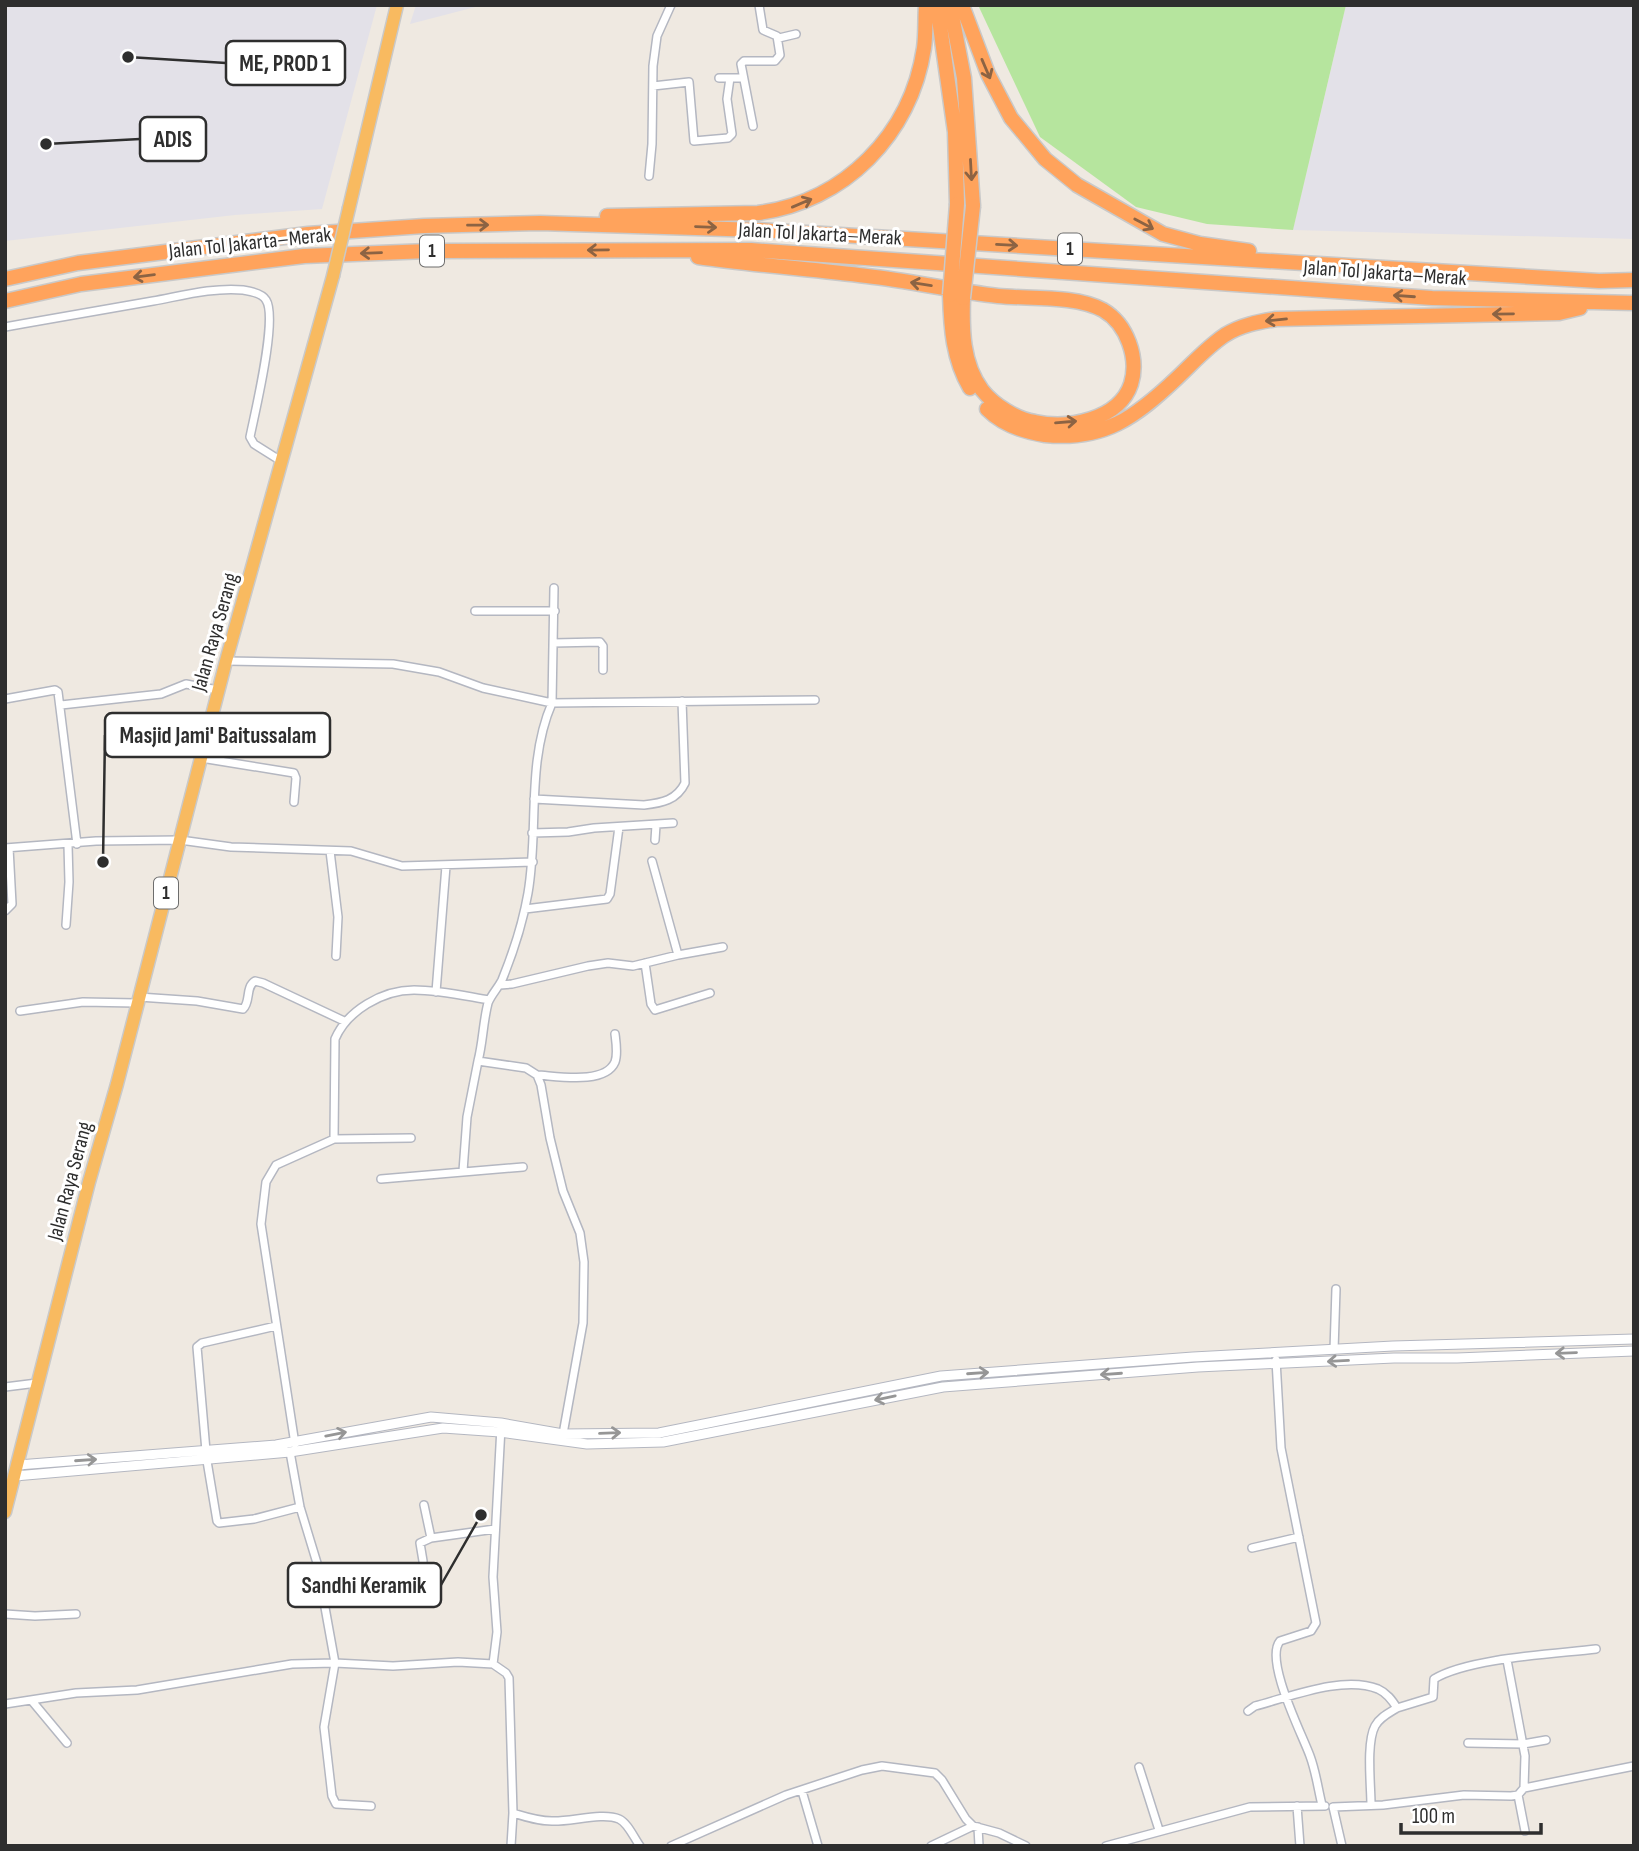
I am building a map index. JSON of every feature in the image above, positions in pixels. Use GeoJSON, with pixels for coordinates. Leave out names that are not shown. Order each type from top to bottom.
{"type":"FeatureCollection","features":[{"type":"Feature","properties":{"kind":"highway"},"geometry":{"type":"LineString","coordinates":[[540,223],[583,217],[758,213],[791,208],[821,195],[869,161],[899,122],[912,93],[924,49],[926,5]]}},
{"type":"Feature","properties":{"kind":"highway"},"geometry":{"type":"LineString","coordinates":[[640,249],[774,267],[868,276],[997,296],[1087,304],[1102,309],[1113,317],[1127,337],[1134,360],[1131,385],[1117,406],[1097,418],[1065,424],[1035,422],[999,407],[982,390],[971,370],[957,296],[957,204],[956,132],[937,5]]}},
{"type":"Feature","properties":{"kind":"highway"},"geometry":{"type":"LineString","coordinates":[[950,5],[964,78],[973,206],[952,334],[961,373],[974,396],[992,414],[1027,433],[1068,437],[1100,433],[1138,412],[1204,350],[1227,334],[1247,325],[1276,319],[1559,313],[1595,304]]}},
{"type":"Feature","properties":{"kind":"highway"},"geometry":{"type":"LineString","coordinates":[[962,5],[988,74],[1011,118],[1045,159],[1077,185],[1163,234],[1200,244],[1245,251],[1599,281]]}},
{"type":"Feature","properties":{"kind":"highway","name":"Jalan Raya Serang"},"geometry":{"type":"LineString","coordinates":[[5,1512],[218,690],[333,276],[396,6]]}},
{"type":"Feature","properties":{"kind":"highway","name":"Jalan Tol Jakarta–Merak"},"geometry":{"type":"LineString","coordinates":[[5,279],[78,263],[308,234],[424,226],[540,223],[772,230],[1599,281],[1634,280]]}},
{"type":"Feature","properties":{"kind":"highway","name":"Jalan Tol Jakarta–Merak"},"geometry":{"type":"LineString","coordinates":[[5,301],[81,284],[304,256],[428,251],[640,249],[751,250],[1418,297],[1634,303]]}},
{"type":"Feature","properties":{"kind":"street"},"geometry":{"type":"LineString","coordinates":[[649,176],[657,36],[671,5]]}},
{"type":"Feature","properties":{"kind":"street"},"geometry":{"type":"LineString","coordinates":[[759,5],[763,30],[779,38],[796,34]]}},
{"type":"Feature","properties":{"kind":"street"},"geometry":{"type":"LineString","coordinates":[[753,126],[742,62],[779,59],[779,38]]}},
{"type":"Feature","properties":{"kind":"street"},"geometry":{"type":"LineString","coordinates":[[719,78],[743,78]]}},
{"type":"Feature","properties":{"kind":"street"},"geometry":{"type":"LineString","coordinates":[[653,86],[689,82],[694,141],[728,138],[732,134],[727,99],[730,78]]}},
{"type":"Feature","properties":{"kind":"street"},"geometry":{"type":"LineString","coordinates":[[5,327],[184,295],[224,290],[259,294],[266,300],[270,311],[270,331],[250,437],[254,444],[281,461]]}},
{"type":"Feature","properties":{"kind":"street"},"geometry":{"type":"LineString","coordinates":[[463,1171],[467,1117],[489,1000],[500,985],[526,909],[533,862],[536,758],[544,719],[552,702],[554,587]]}},
{"type":"Feature","properties":{"kind":"street"},"geometry":{"type":"LineString","coordinates":[[475,611],[555,611]]}},
{"type":"Feature","properties":{"kind":"street"},"geometry":{"type":"LineString","coordinates":[[554,643],[603,643],[603,670]]}},
{"type":"Feature","properties":{"kind":"street"},"geometry":{"type":"LineString","coordinates":[[226,661],[393,664],[439,672],[483,688],[552,702],[815,700]]}},
{"type":"Feature","properties":{"kind":"street"},"geometry":{"type":"LineString","coordinates":[[61,705],[161,694],[186,684],[218,690]]}},
{"type":"Feature","properties":{"kind":"street"},"geometry":{"type":"LineString","coordinates":[[5,699],[55,690],[60,698],[78,844]]}},
{"type":"Feature","properties":{"kind":"street"},"geometry":{"type":"LineString","coordinates":[[534,799],[644,805],[674,797],[681,792],[685,783],[682,701]]}},
{"type":"Feature","properties":{"kind":"street"},"geometry":{"type":"LineString","coordinates":[[201,758],[294,773],[294,802]]}},
{"type":"Feature","properties":{"kind":"street"},"geometry":{"type":"LineString","coordinates":[[532,833],[673,823]]}},
{"type":"Feature","properties":{"kind":"street"},"geometry":{"type":"LineString","coordinates":[[656,825],[656,840]]}},
{"type":"Feature","properties":{"kind":"street"},"geometry":{"type":"LineString","coordinates":[[526,909],[607,899],[610,894],[619,827]]}},
{"type":"Feature","properties":{"kind":"street"},"geometry":{"type":"LineString","coordinates":[[5,911],[12,904],[7,848],[180,839],[231,847],[365,854],[396,865],[533,862]]}},
{"type":"Feature","properties":{"kind":"street"},"geometry":{"type":"LineString","coordinates":[[66,925],[68,845]]}},
{"type":"Feature","properties":{"kind":"street"},"geometry":{"type":"LineString","coordinates":[[330,851],[338,917],[336,956]]}},
{"type":"Feature","properties":{"kind":"street"},"geometry":{"type":"LineString","coordinates":[[652,861],[678,955]]}},
{"type":"Feature","properties":{"kind":"street"},"geometry":{"type":"LineString","coordinates":[[436,992],[446,866]]}},
{"type":"Feature","properties":{"kind":"street"},"geometry":{"type":"LineString","coordinates":[[500,985],[601,964],[621,963],[633,966],[723,947]]}},
{"type":"Feature","properties":{"kind":"street"},"geometry":{"type":"LineString","coordinates":[[645,963],[653,1008],[658,1009],[710,993]]}},
{"type":"Feature","properties":{"kind":"street"},"geometry":{"type":"LineString","coordinates":[[20,1011],[83,1002],[137,1000],[197,1002],[243,1009],[247,1004],[249,986],[255,981],[344,1021]]}},
{"type":"Feature","properties":{"kind":"street"},"geometry":{"type":"LineString","coordinates":[[334,1139],[335,1039],[344,1021],[360,1008],[393,993],[412,990],[489,1000]]}},
{"type":"Feature","properties":{"kind":"street"},"geometry":{"type":"LineString","coordinates":[[537,1075],[596,1076],[612,1066],[616,1060],[615,1034]]}},
{"type":"Feature","properties":{"kind":"street"},"geometry":{"type":"LineString","coordinates":[[478,1061],[527,1068],[537,1075],[563,1191],[583,1246],[583,1322],[563,1434]]}},
{"type":"Feature","properties":{"kind":"street"},"geometry":{"type":"LineString","coordinates":[[371,1806],[336,1804],[332,1796],[324,1727],[335,1663],[317,1563],[300,1507],[261,1224],[266,1182],[276,1165],[334,1139],[411,1138]]}},
{"type":"Feature","properties":{"kind":"street"},"geometry":{"type":"LineString","coordinates":[[381,1179],[523,1167]]}},
{"type":"Feature","properties":{"kind":"street"},"geometry":{"type":"LineString","coordinates":[[1334,1350],[1336,1289]]}},
{"type":"Feature","properties":{"kind":"street"},"geometry":{"type":"LineString","coordinates":[[276,1326],[202,1343],[197,1348],[207,1456],[216,1521],[249,1520],[300,1507]]}},
{"type":"Feature","properties":{"kind":"street"},"geometry":{"type":"LineString","coordinates":[[16,1471],[294,1449],[443,1428],[501,1428],[563,1434],[651,1433],[678,1430],[940,1376],[1193,1357],[1634,1339]]}},
{"type":"Feature","properties":{"kind":"street"},"geometry":{"type":"LineString","coordinates":[[294,1449],[410,1420],[440,1417],[587,1444],[663,1442],[943,1387],[1198,1367],[1634,1351]]}},
{"type":"Feature","properties":{"kind":"street"},"geometry":{"type":"LineString","coordinates":[[1275,1353],[1281,1448],[1316,1623],[1311,1631],[1280,1641],[1276,1645],[1278,1668],[1310,1757],[1322,1805]]}},
{"type":"Feature","properties":{"kind":"street"},"geometry":{"type":"LineString","coordinates":[[5,1387],[37,1383]]}},
{"type":"Feature","properties":{"kind":"street"},"geometry":{"type":"LineString","coordinates":[[410,1420],[411,1431]]}},
{"type":"Feature","properties":{"kind":"street"},"geometry":{"type":"LineString","coordinates":[[493,1664],[496,1632],[493,1577],[501,1428]]}},
{"type":"Feature","properties":{"kind":"street"},"geometry":{"type":"LineString","coordinates":[[424,1505],[432,1538]]}},
{"type":"Feature","properties":{"kind":"street"},"geometry":{"type":"LineString","coordinates":[[423,1561],[420,1543],[432,1538],[495,1529]]}},
{"type":"Feature","properties":{"kind":"street"},"geometry":{"type":"LineString","coordinates":[[1252,1548],[1299,1537]]}},
{"type":"Feature","properties":{"kind":"street"},"geometry":{"type":"LineString","coordinates":[[5,1614],[76,1614]]}},
{"type":"Feature","properties":{"kind":"street"},"geometry":{"type":"LineString","coordinates":[[1371,1805],[1373,1730],[1382,1717],[1397,1708],[1433,1697],[1435,1693],[1432,1682],[1438,1676],[1466,1667],[1596,1649]]}},
{"type":"Feature","properties":{"kind":"street"},"geometry":{"type":"LineString","coordinates":[[1507,1660],[1523,1744],[1521,1792],[1525,1831]]}},
{"type":"Feature","properties":{"kind":"street"},"geometry":{"type":"LineString","coordinates":[[5,1704],[76,1693],[146,1689],[292,1664],[493,1664],[509,1678],[513,1813],[511,1846]]}},
{"type":"Feature","properties":{"kind":"street"},"geometry":{"type":"LineString","coordinates":[[1248,1711],[1255,1706],[1351,1683],[1380,1690],[1389,1696],[1397,1708]]}},
{"type":"Feature","properties":{"kind":"street"},"geometry":{"type":"LineString","coordinates":[[32,1701],[67,1743]]}},
{"type":"Feature","properties":{"kind":"street"},"geometry":{"type":"LineString","coordinates":[[1468,1743],[1523,1744],[1546,1740]]}},
{"type":"Feature","properties":{"kind":"street"},"geometry":{"type":"LineString","coordinates":[[1106,1846],[1250,1807],[1371,1805],[1521,1792],[1634,1766]]}},
{"type":"Feature","properties":{"kind":"street"},"geometry":{"type":"LineString","coordinates":[[671,1846],[734,1816],[874,1767],[932,1772],[942,1780],[966,1819],[976,1826],[1026,1846]]}},
{"type":"Feature","properties":{"kind":"street"},"geometry":{"type":"LineString","coordinates":[[1139,1767],[1159,1830]]}},
{"type":"Feature","properties":{"kind":"street"},"geometry":{"type":"LineString","coordinates":[[802,1791],[818,1846]]}},
{"type":"Feature","properties":{"kind":"street"},"geometry":{"type":"LineString","coordinates":[[1297,1806],[1300,1846]]}},
{"type":"Feature","properties":{"kind":"street"},"geometry":{"type":"LineString","coordinates":[[1333,1807],[1342,1846]]}},
{"type":"Feature","properties":{"kind":"street"},"geometry":{"type":"LineString","coordinates":[[513,1813],[535,1820],[554,1821],[618,1818],[624,1822],[640,1846]]}},
{"type":"Feature","properties":{"kind":"street"},"geometry":{"type":"LineString","coordinates":[[932,1846],[976,1826]]}},
{"type":"Feature","properties":{"kind":"street"},"geometry":{"type":"LineString","coordinates":[[976,1826],[979,1846]]}},
{"type":"Feature","properties":{"kind":"shaded area"},"geometry":{"type":"Polygon","coordinates":[[[5,5],[377,5],[322,209],[235,215],[5,241],[5,5]]]}},
{"type":"Feature","properties":{"kind":"shaded area"},"geometry":{"type":"Polygon","coordinates":[[[416,5],[483,5],[410,24],[416,5]]]}},
{"type":"Feature","properties":{"kind":"shaded area"},"geometry":{"type":"Polygon","coordinates":[[[1346,5],[1634,5],[1634,239],[1293,230],[1346,5]]]}},
{"type":"Feature","properties":{"kind":"green space"},"geometry":{"type":"Polygon","coordinates":[[[978,5],[1346,5],[1293,230],[1207,224],[1136,207],[1040,137],[978,5]]]}},
{"type":"Feature","properties":{"kind":"place","name":"ME, PROD 1"},"geometry":{"type":"Point","coordinates":[128,57]}},
{"type":"Feature","properties":{"kind":"place","name":"ADIS"},"geometry":{"type":"Point","coordinates":[46,144]}},
{"type":"Feature","properties":{"kind":"place","name":"Masjid Jami' Baitussalam"},"geometry":{"type":"Point","coordinates":[103,862]}},
{"type":"Feature","properties":{"kind":"place","name":"Sandhi Keramik"},"geometry":{"type":"Point","coordinates":[481,1515]}}]}
